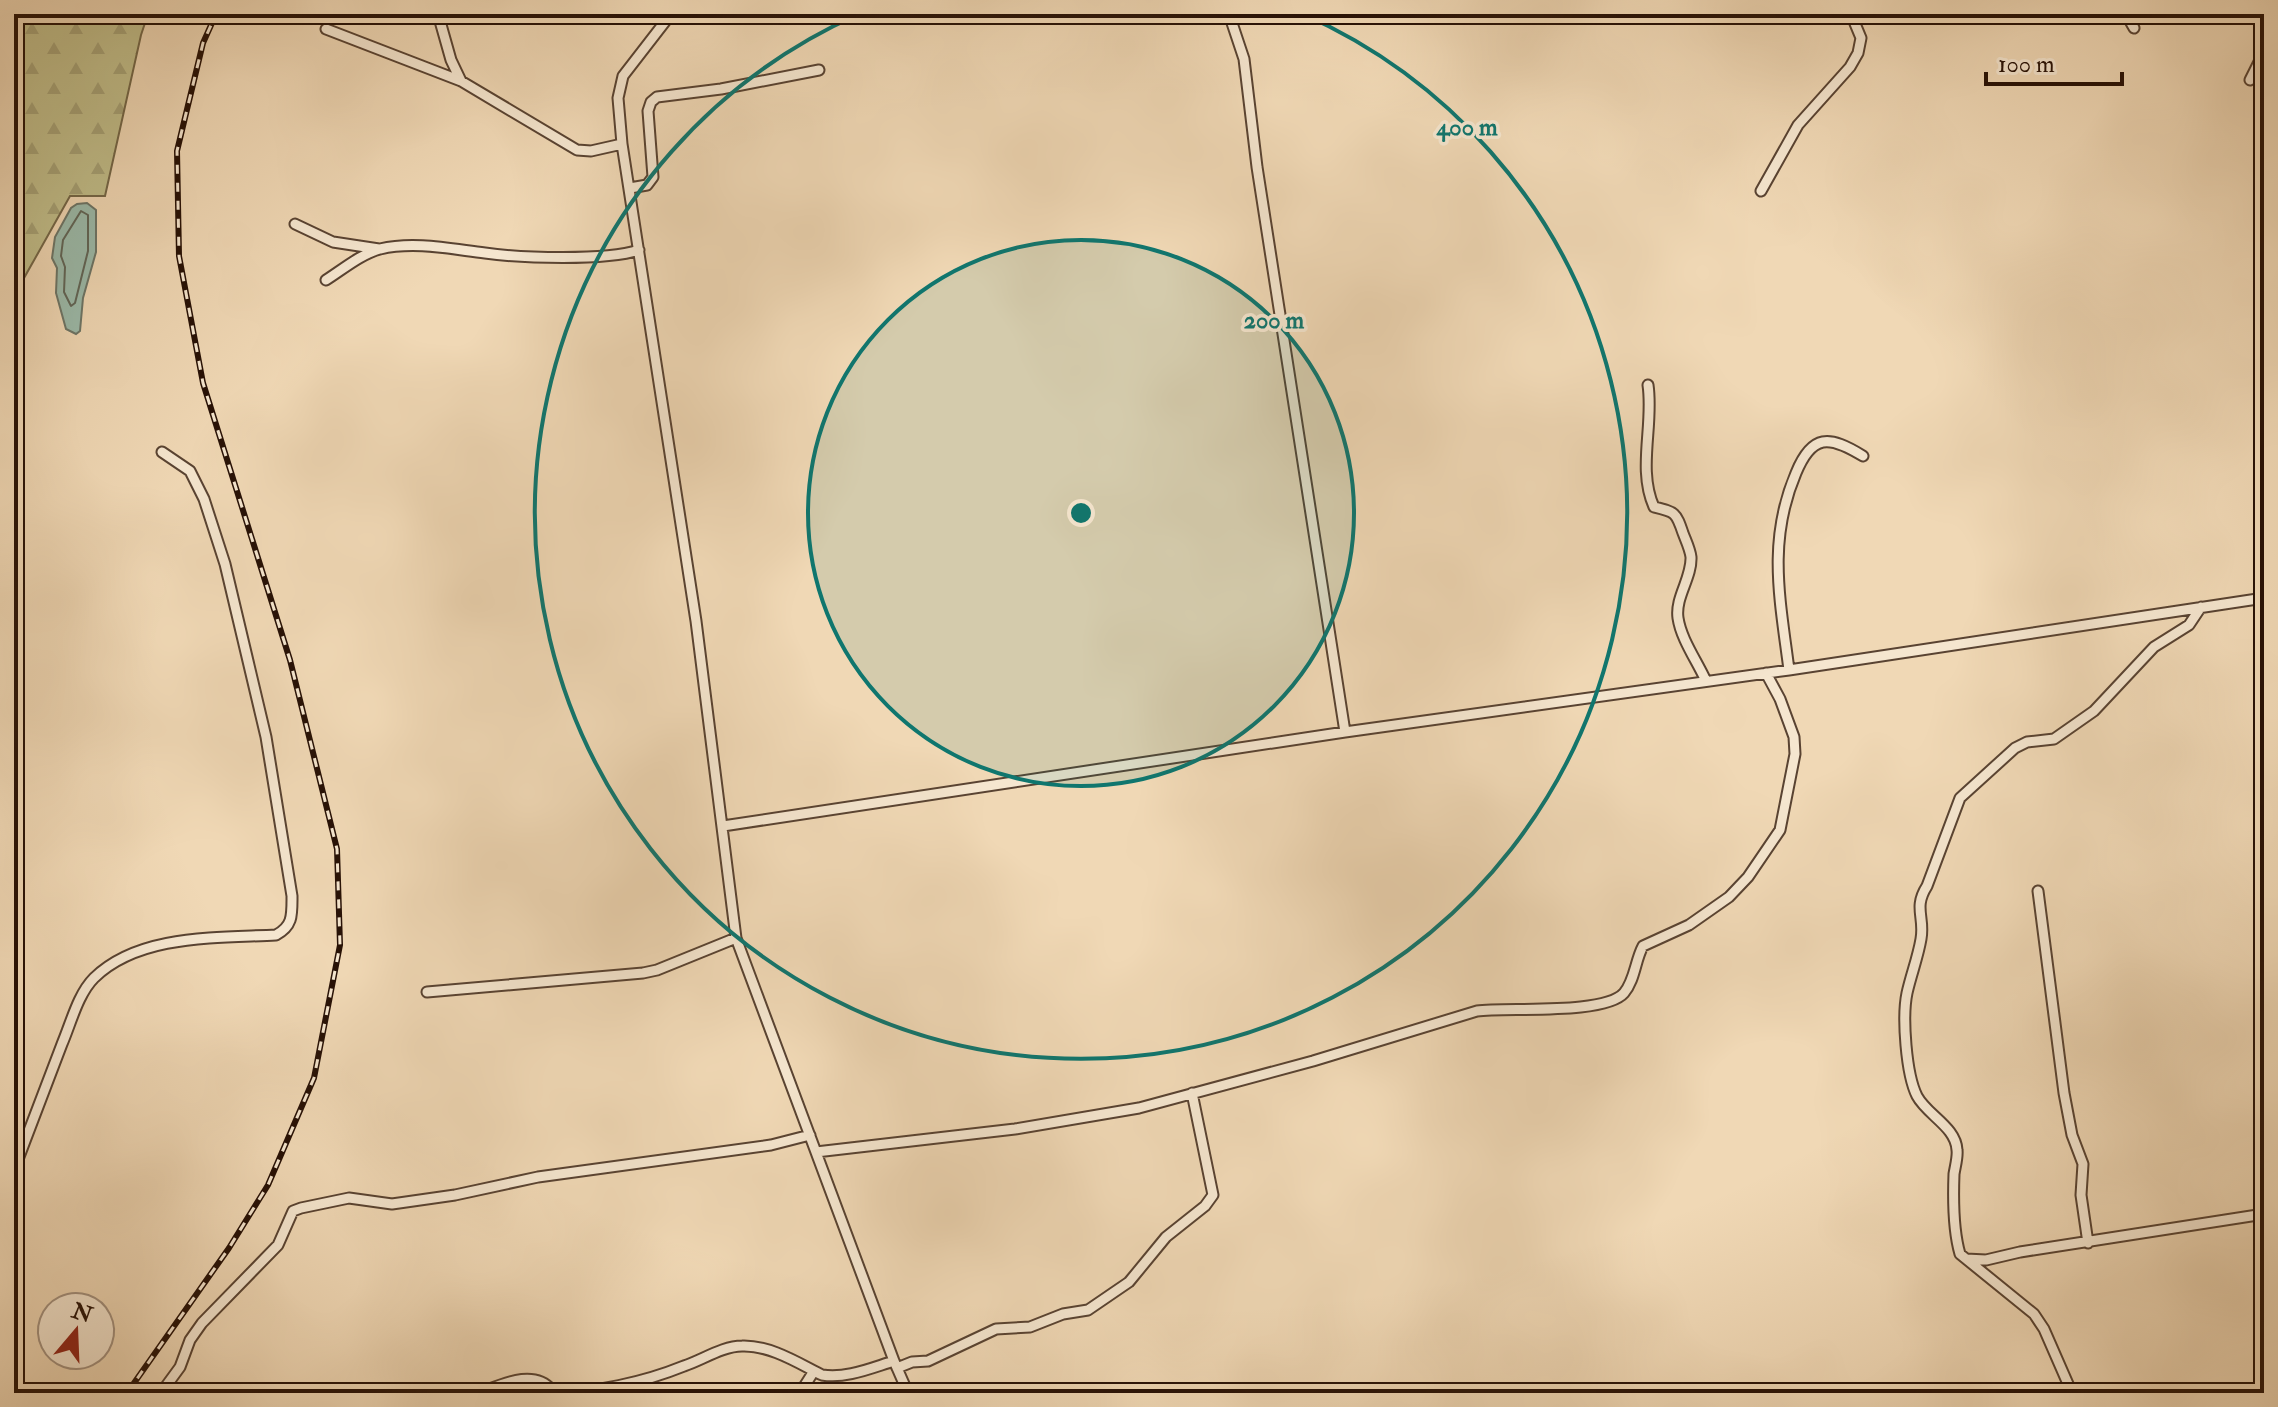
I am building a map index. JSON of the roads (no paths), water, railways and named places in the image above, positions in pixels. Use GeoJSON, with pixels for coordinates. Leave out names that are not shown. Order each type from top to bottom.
{"type":"FeatureCollection","features":[{"type":"Feature","properties":{"kind":"street"},"geometry":{"type":"LineString","coordinates":[[438,14],[451,60],[461,81]]}},
{"type":"Feature","properties":{"kind":"street"},"geometry":{"type":"LineString","coordinates":[[671,14],[623,76],[618,98],[622,144],[696,621],[736,938],[908,1393]]}},
{"type":"Feature","properties":{"kind":"street"},"geometry":{"type":"LineString","coordinates":[[1229,14],[1244,59],[1257,167],[1345,732]]}},
{"type":"Feature","properties":{"kind":"street"},"geometry":{"type":"LineString","coordinates":[[1761,191],[1798,125],[1850,67],[1858,53],[1861,38],[1851,14]]}},
{"type":"Feature","properties":{"kind":"street"},"geometry":{"type":"LineString","coordinates":[[2126,14],[2134,28]]}},
{"type":"Feature","properties":{"kind":"street"},"geometry":{"type":"LineString","coordinates":[[326,29],[461,81],[577,150],[591,151],[622,144]]}},
{"type":"Feature","properties":{"kind":"street"},"geometry":{"type":"LineString","coordinates":[[2250,80],[2264,52]]}},
{"type":"Feature","properties":{"kind":"street"},"geometry":{"type":"LineString","coordinates":[[630,188],[647,185],[653,177],[648,111],[657,97],[721,89],[819,70]]}},
{"type":"Feature","properties":{"kind":"street"},"geometry":{"type":"LineString","coordinates":[[295,224],[333,242],[379,249],[428,247],[484,253],[591,257],[639,250]]}},
{"type":"Feature","properties":{"kind":"street"},"geometry":{"type":"LineString","coordinates":[[326,280],[379,249]]}},
{"type":"Feature","properties":{"kind":"street"},"geometry":{"type":"LineString","coordinates":[[1648,385],[1651,406],[1647,484],[1654,507],[1675,514],[1690,551],[1689,568],[1677,615],[1706,681]]}},
{"type":"Feature","properties":{"kind":"street"},"geometry":{"type":"LineString","coordinates":[[1789,670],[1776,548],[1787,494],[1807,450],[1817,442],[1830,440],[1863,456]]}},
{"type":"Feature","properties":{"kind":"street"},"geometry":{"type":"LineString","coordinates":[[14,1170],[72,1020],[92,980],[103,970],[162,944],[276,935],[286,929],[292,919],[292,896],[266,737],[225,564],[204,499],[190,471],[162,452]]}},
{"type":"Feature","properties":{"kind":"street"},"geometry":{"type":"LineString","coordinates":[[723,826],[2264,598]]}},
{"type":"Feature","properties":{"kind":"street"},"geometry":{"type":"LineString","coordinates":[[2072,1393],[2044,1329],[2034,1314],[1960,1254],[1953,1188],[1958,1151],[1945,1127],[1918,1098],[1912,1080],[1906,996],[1923,928],[1919,899],[1927,886],[1960,798],[2015,748],[2027,742],[2054,739],[2094,711],[2154,647],[2189,625],[2201,607]]}},
{"type":"Feature","properties":{"kind":"street"},"geometry":{"type":"LineString","coordinates":[[816,1152],[1015,1129],[1139,1108],[1313,1061],[1477,1011],[1534,1011],[1610,1002],[1622,997],[1643,946],[1699,920],[1729,897],[1748,877],[1780,830],[1795,754],[1794,737],[1785,710],[1766,673]]}},
{"type":"Feature","properties":{"kind":"street"},"geometry":{"type":"LineString","coordinates":[[2038,891],[2064,1093],[2072,1135],[2083,1164],[2081,1195],[2088,1243]]}},
{"type":"Feature","properties":{"kind":"street"},"geometry":{"type":"LineString","coordinates":[[427,992],[643,973],[736,938]]}},
{"type":"Feature","properties":{"kind":"street"},"geometry":{"type":"LineString","coordinates":[[479,1393],[511,1381],[536,1379],[552,1390],[606,1388],[680,1368],[734,1346],[760,1347],[814,1371],[832,1377],[843,1376],[895,1364],[928,1361],[996,1329],[1030,1327],[1063,1314],[1088,1310],[1129,1282],[1166,1237],[1205,1206],[1213,1195],[1192,1093]]}},
{"type":"Feature","properties":{"kind":"street"},"geometry":{"type":"LineString","coordinates":[[161,1393],[180,1367],[190,1340],[202,1323],[278,1245],[293,1211],[349,1198],[386,1204],[408,1202],[538,1177],[771,1145],[810,1135]]}},
{"type":"Feature","properties":{"kind":"street"},"geometry":{"type":"LineString","coordinates":[[1966,1259],[1986,1260],[2264,1214]]}},
{"type":"Feature","properties":{"kind":"street"},"geometry":{"type":"LineString","coordinates":[[800,1393],[814,1371]]}},
{"type":"Feature","properties":{"kind":"water"},"geometry":{"type":"Polygon","coordinates":[[[87,203],[96,210],[96,252],[83,298],[80,331],[76,334],[66,329],[56,293],[57,268],[52,258],[55,237],[71,208],[87,203]]]}},
{"type":"Feature","properties":{"kind":"railway"},"geometry":{"type":"LineString","coordinates":[[127,1393],[229,1248],[268,1185],[314,1078],[340,945],[337,849],[290,660],[203,383],[179,256],[177,151],[203,43],[216,14]]}}]}
